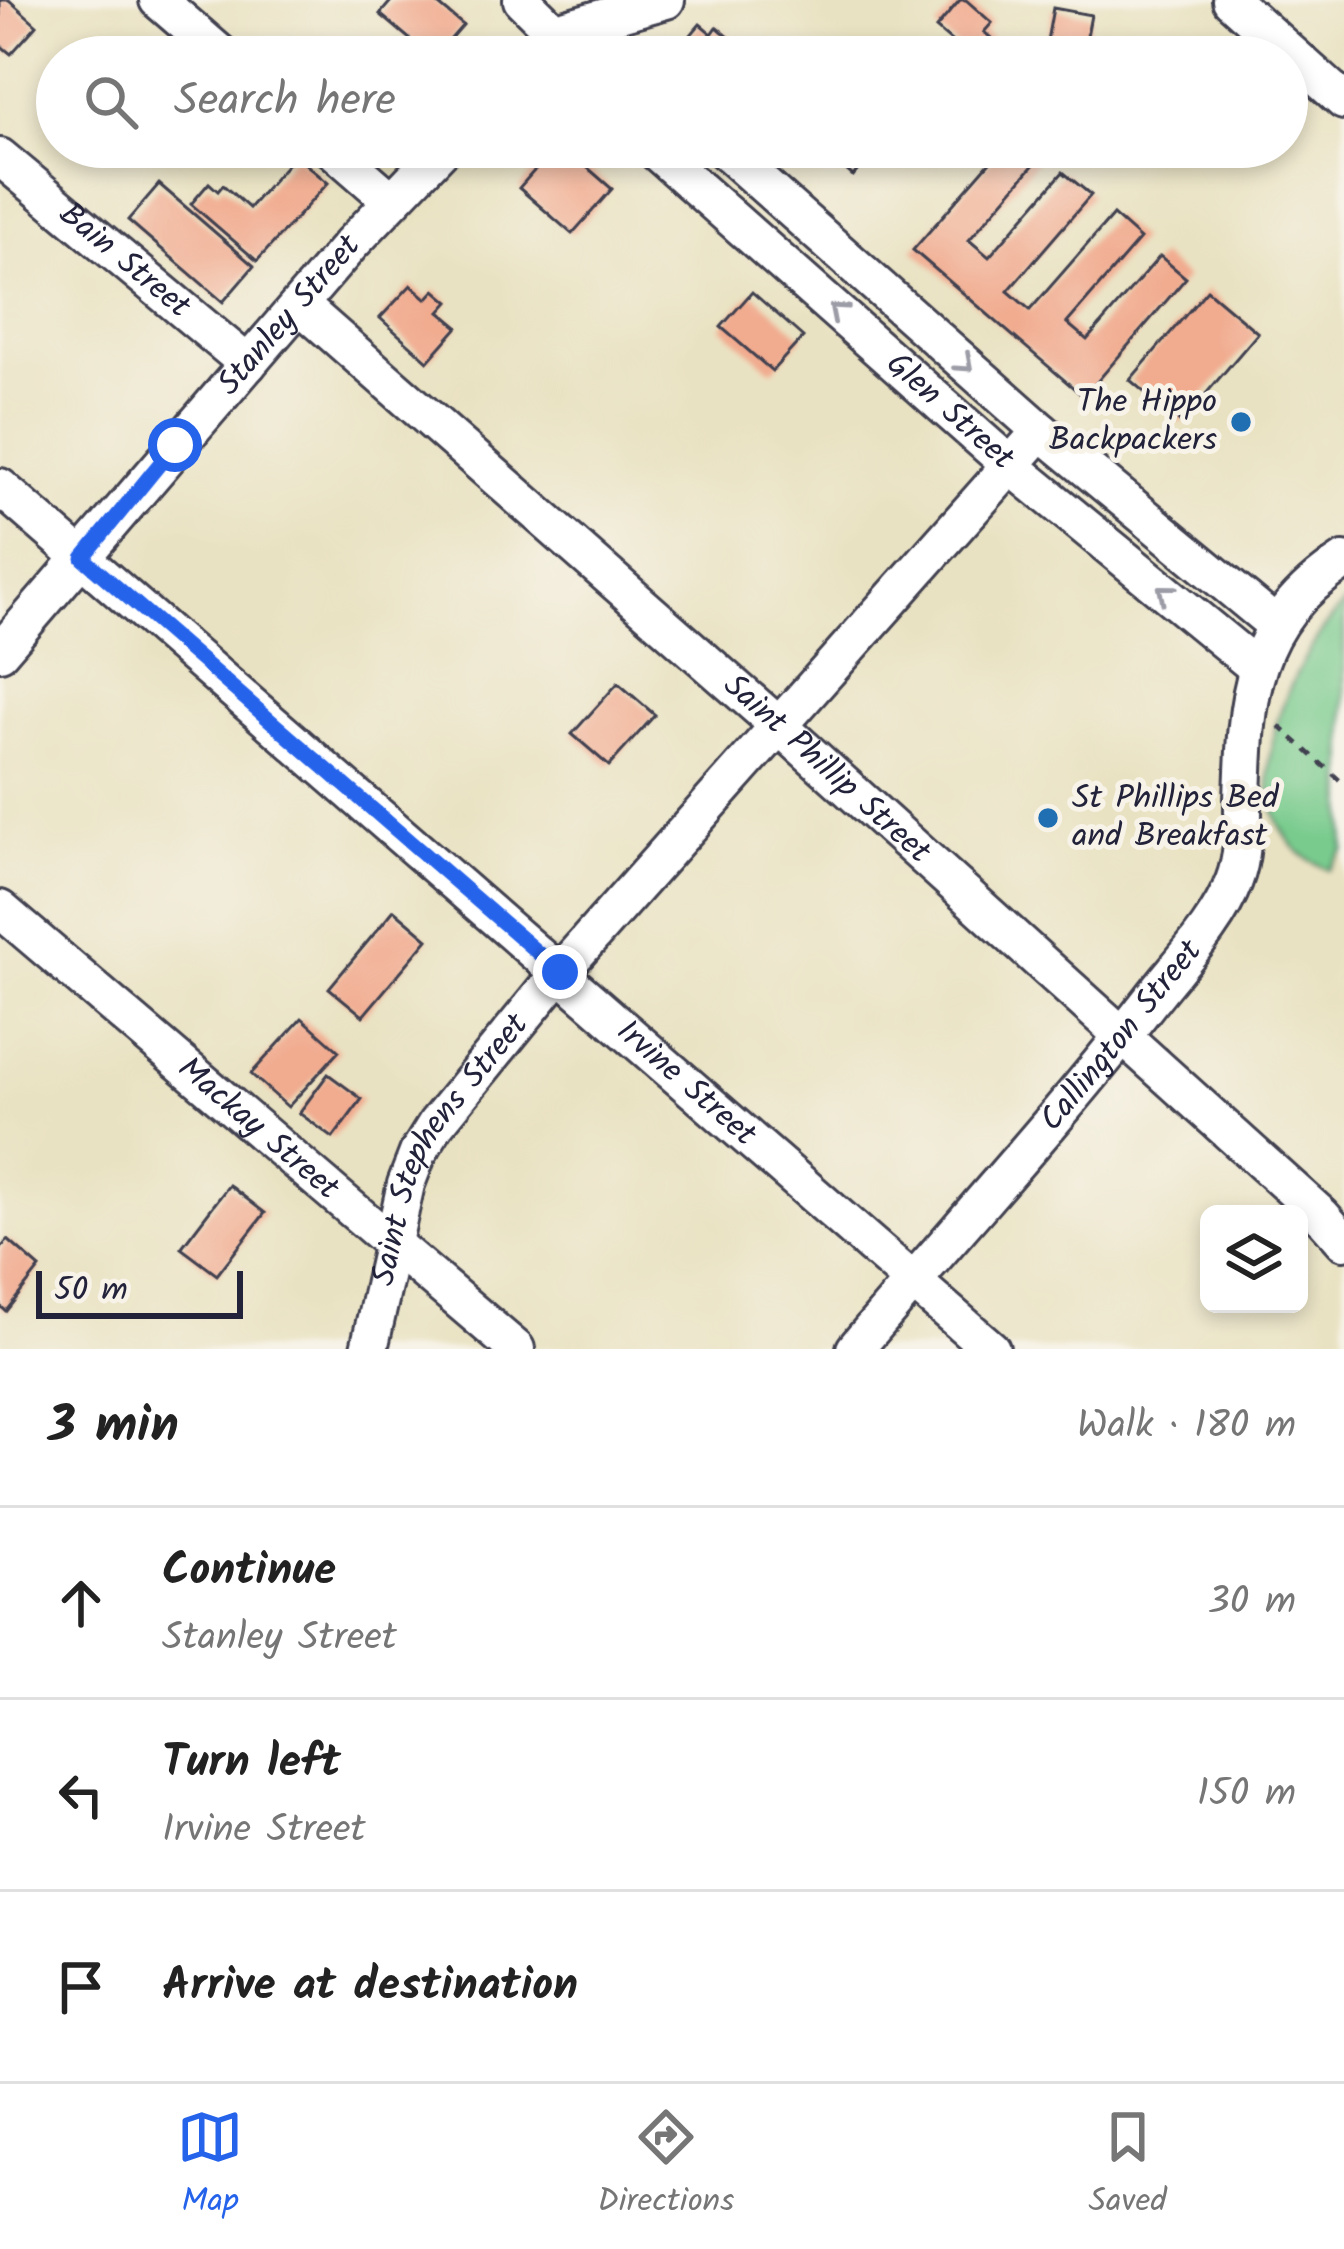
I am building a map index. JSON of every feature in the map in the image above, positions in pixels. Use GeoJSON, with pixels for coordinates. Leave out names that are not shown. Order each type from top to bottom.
{"type":"FeatureCollection","features":[{"type":"Feature","properties":{"kind":"street"},"geometry":{"type":"LineString","coordinates":[[158,0],[200,36]]}},
{"type":"Feature","properties":{"kind":"street"},"geometry":{"type":"LineString","coordinates":[[522,0],[555,36]]}},
{"type":"Feature","properties":{"kind":"street"},"geometry":{"type":"LineString","coordinates":[[598,36],[666,0]]}},
{"type":"Feature","properties":{"kind":"street"},"geometry":{"type":"LineString","coordinates":[[1231,0],[1271,36]]}},
{"type":"Feature","properties":{"kind":"street"},"geometry":{"type":"LineString","coordinates":[[1308,69],[1344,101]]}},
{"type":"Feature","properties":{"kind":"street","name":"Bain Street"},"geometry":{"type":"LineString","coordinates":[[0,157],[248,364]]}},
{"type":"Feature","properties":{"kind":"street"},"geometry":{"type":"LineString","coordinates":[[355,168],[392,200]]}},
{"type":"Feature","properties":{"kind":"street","name":"Stanley Street"},"geometry":{"type":"LineString","coordinates":[[0,652],[175,445],[423,168]]}},
{"type":"Feature","properties":{"kind":"street","name":"Glen Street"},"geometry":{"type":"LineString","coordinates":[[675,168],[1011,466],[1255,667]]}},
{"type":"Feature","properties":{"kind":"street","name":"Glen Street"},"geometry":{"type":"LineString","coordinates":[[745,168],[1041,431],[1277,626]]}},
{"type":"Feature","properties":{"kind":"street","name":"Saint Phillip Street"},"geometry":{"type":"LineString","coordinates":[[300,305],[1124,1034],[1322,1215],[1344,1241]]}},
{"type":"Feature","properties":{"kind":"street","name":"Saint Stephens Street"},"geometry":{"type":"LineString","coordinates":[[369,1349],[406,1184],[427,1138],[560,972],[1041,431]]}},
{"type":"Feature","properties":{"kind":"street","name":"Irvine Street"},"geometry":{"type":"LineString","coordinates":[[0,488],[991,1349]]}},
{"type":"Feature","properties":{"kind":"street","name":"Callington Street"},"geometry":{"type":"LineString","coordinates":[[855,1349],[1124,1034],[1221,910],[1236,878],[1243,843],[1246,716],[1255,667],[1277,626],[1344,561]]}},
{"type":"Feature","properties":{"kind":"street","name":"Mackay Street"},"geometry":{"type":"LineString","coordinates":[[0,909],[516,1349]]}},
{"type":"Feature","properties":{"kind":"path"},"geometry":{"type":"LineString","coordinates":[[1246,716],[1274,721],[1344,784]]}},
{"type":"Feature","properties":{"kind":"green space"},"geometry":{"type":"Polygon","coordinates":[[[1344,604],[1344,849],[1329,870],[1300,853],[1279,822],[1270,790],[1270,757],[1289,689],[1324,628],[1344,604]]]}},
{"type":"Feature","properties":{"kind":"building"},"geometry":{"type":"Polygon","coordinates":[[[0,0],[9,0],[37,25],[11,54],[0,45],[0,0]]]}},
{"type":"Feature","properties":{"kind":"building"},"geometry":{"type":"Polygon","coordinates":[[[392,0],[433,0],[463,25],[453,36],[406,36],[380,14],[392,0]]]}},
{"type":"Feature","properties":{"kind":"building"},"geometry":{"type":"Polygon","coordinates":[[[960,0],[992,23],[984,32],[989,36],[945,36],[936,28],[960,0]]]}},
{"type":"Feature","properties":{"kind":"building"},"geometry":{"type":"Polygon","coordinates":[[[1053,8],[1091,15],[1087,36],[1048,36],[1053,8]]]}},
{"type":"Feature","properties":{"kind":"building"},"geometry":{"type":"Polygon","coordinates":[[[700,24],[712,34],[717,27],[728,36],[690,36],[700,24]]]}},
{"type":"Feature","properties":{"kind":"building"},"geometry":{"type":"Polygon","coordinates":[[[284,168],[310,168],[328,183],[257,261],[191,204],[209,183],[218,191],[223,185],[249,208],[284,168]]]}},
{"type":"Feature","properties":{"kind":"building"},"geometry":{"type":"Polygon","coordinates":[[[537,168],[588,168],[612,189],[572,234],[519,188],[537,168]]]}},
{"type":"Feature","properties":{"kind":"building"},"geometry":{"type":"Polygon","coordinates":[[[985,168],[1031,168],[969,240],[989,257],[1063,172],[1091,195],[1008,291],[1030,310],[1113,215],[1140,239],[1067,323],[1087,340],[1160,256],[1186,278],[1084,397],[913,250],[985,168]]]}},
{"type":"Feature","properties":{"kind":"building"},"geometry":{"type":"Polygon","coordinates":[[[159,184],[254,266],[223,302],[128,220],[159,184]]]}},
{"type":"Feature","properties":{"kind":"building"},"geometry":{"type":"Polygon","coordinates":[[[411,285],[427,299],[435,290],[449,302],[440,312],[458,327],[428,361],[380,318],[411,285]]]}},
{"type":"Feature","properties":{"kind":"building"},"geometry":{"type":"Polygon","coordinates":[[[1207,290],[1258,333],[1181,423],[1130,380],[1207,290]]]}},
{"type":"Feature","properties":{"kind":"building"},"geometry":{"type":"Polygon","coordinates":[[[752,292],[803,337],[772,371],[721,327],[752,292]]]}},
{"type":"Feature","properties":{"kind":"building"},"geometry":{"type":"Polygon","coordinates":[[[618,683],[655,715],[609,766],[572,734],[618,683]]]}},
{"type":"Feature","properties":{"kind":"building"},"geometry":{"type":"Polygon","coordinates":[[[394,910],[428,939],[363,1016],[329,988],[394,910]]]}},
{"type":"Feature","properties":{"kind":"building"},"geometry":{"type":"Polygon","coordinates":[[[302,1018],[339,1051],[288,1107],[251,1074],[302,1018]]]}},
{"type":"Feature","properties":{"kind":"building"},"geometry":{"type":"Polygon","coordinates":[[[328,1074],[362,1099],[333,1138],[299,1113],[328,1074]]]}},
{"type":"Feature","properties":{"kind":"building"},"geometry":{"type":"Polygon","coordinates":[[[229,1185],[265,1213],[217,1275],[181,1248],[229,1185]]]}},
{"type":"Feature","properties":{"kind":"building"},"geometry":{"type":"Polygon","coordinates":[[[8,1240],[40,1268],[6,1311],[0,1306],[0,1249],[8,1240]]]}},
{"type":"Feature","properties":{"kind":"place","name":"The Hippo Backpackers"},"geometry":{"type":"Point","coordinates":[1241,422]}},
{"type":"Feature","properties":{"kind":"place","name":"St Phillips Bed and Breakfast"},"geometry":{"type":"Point","coordinates":[1048,818]}},
{"type":"Feature","properties":{"kind":"route"},"geometry":{"type":"LineString","coordinates":[[175,445],[83,558],[560,972]]}}]}
